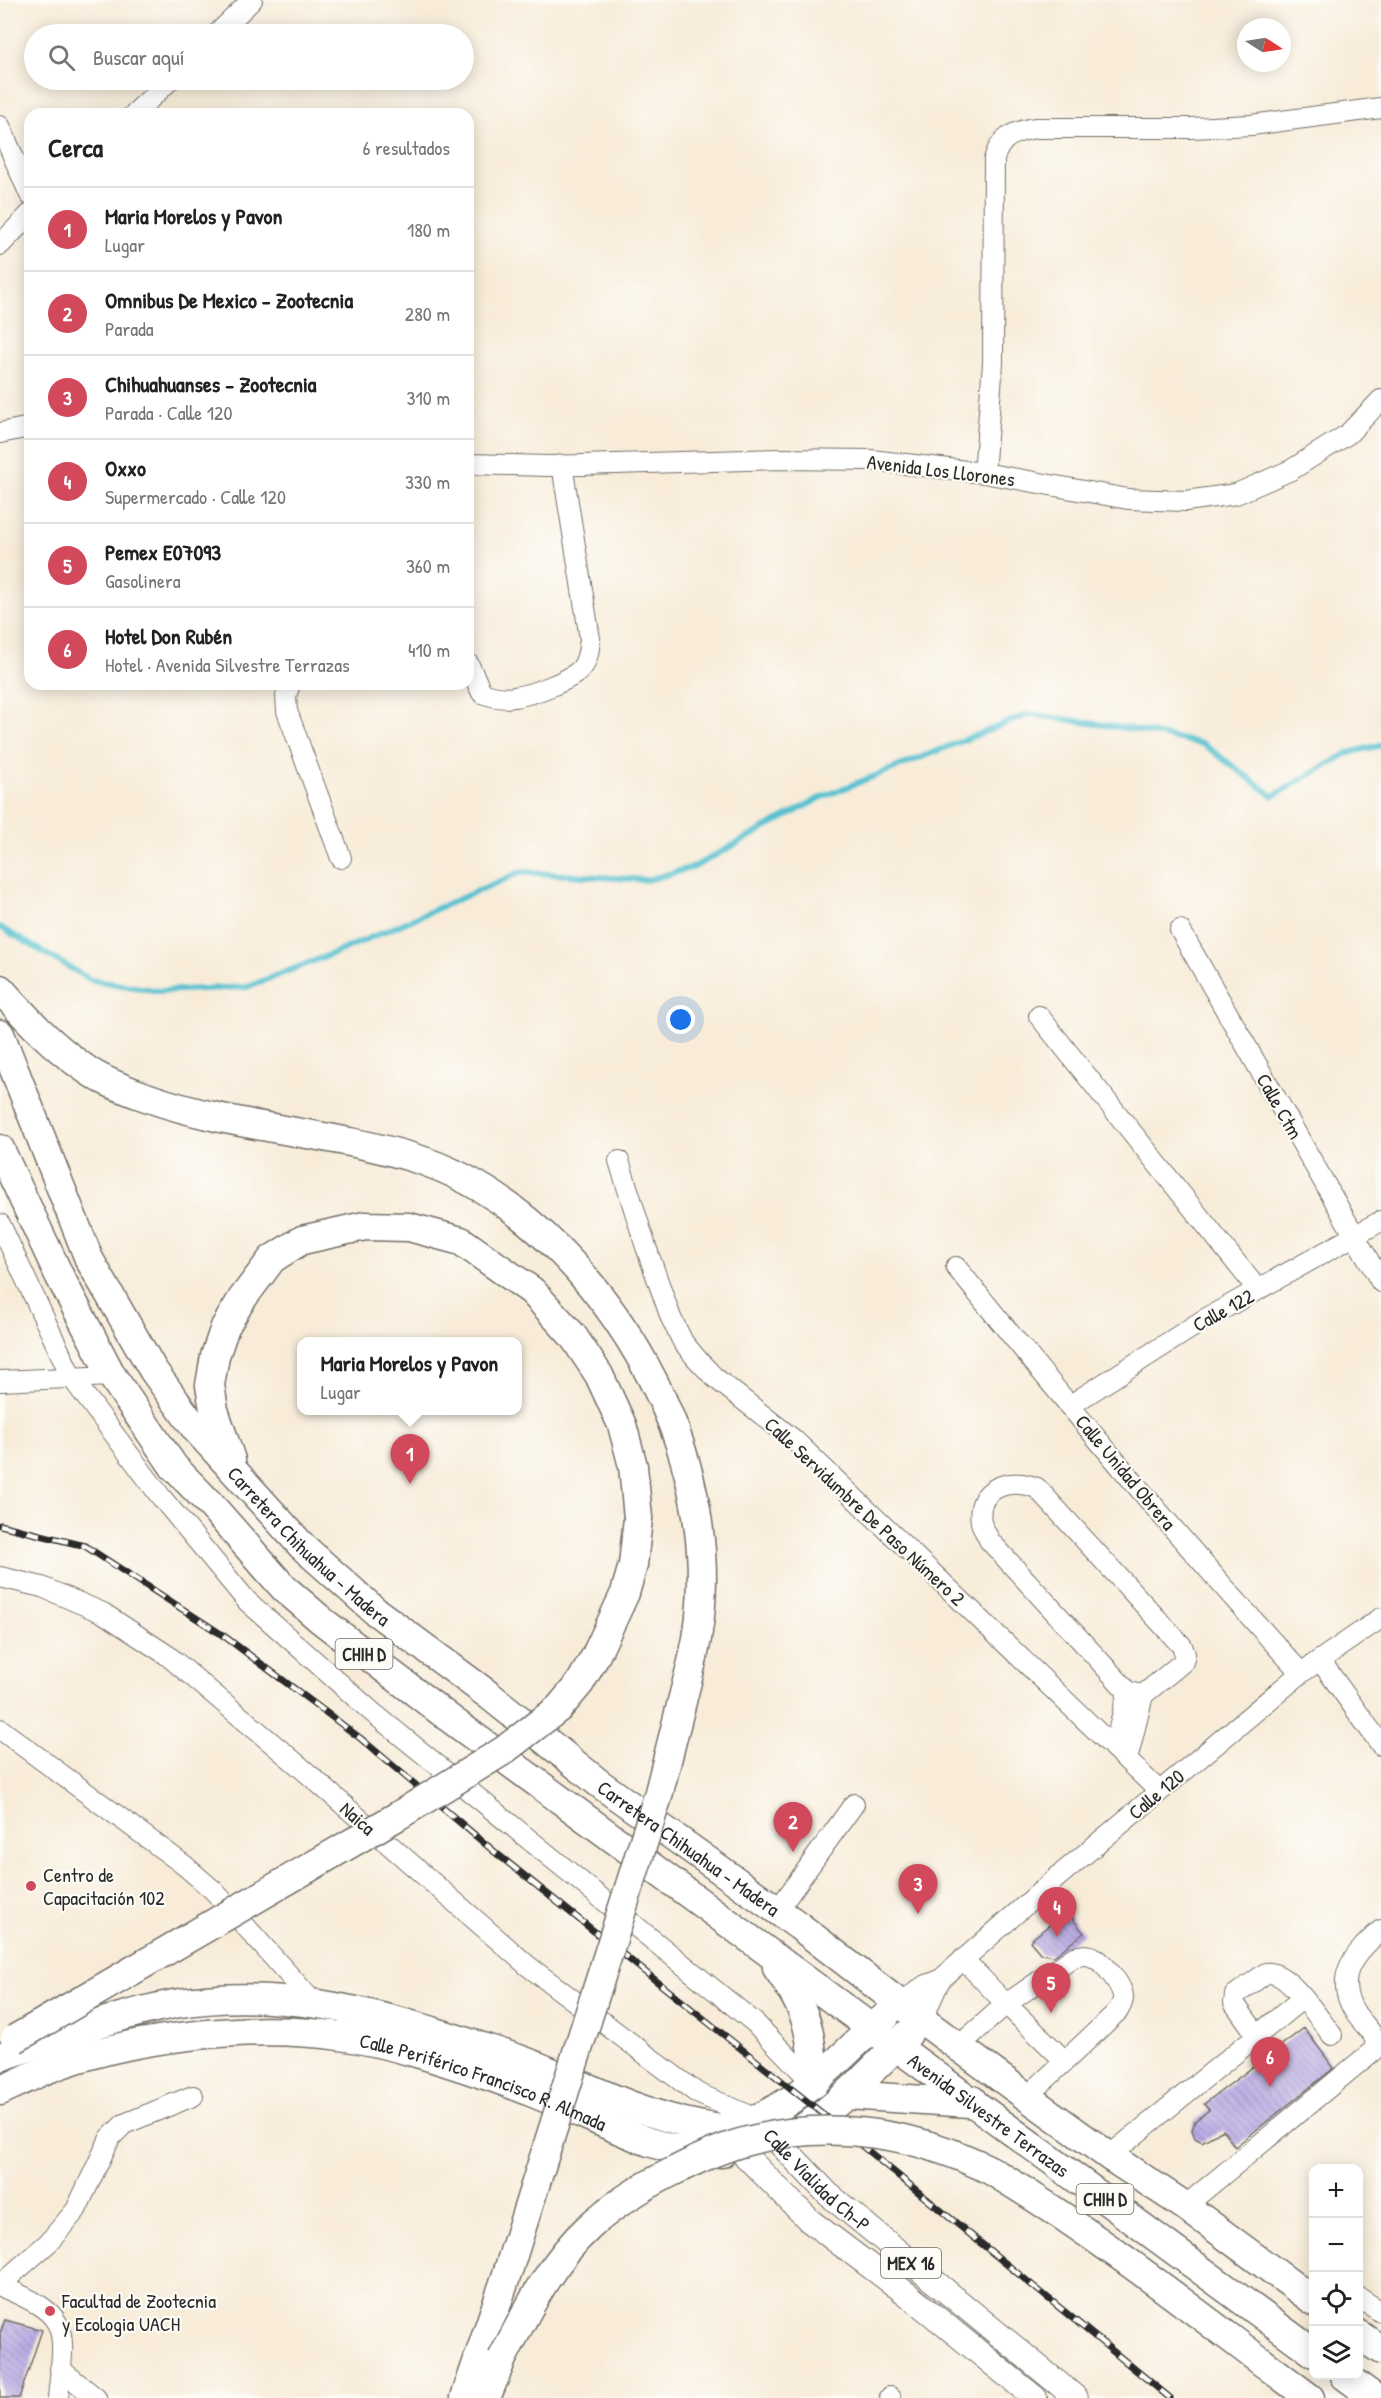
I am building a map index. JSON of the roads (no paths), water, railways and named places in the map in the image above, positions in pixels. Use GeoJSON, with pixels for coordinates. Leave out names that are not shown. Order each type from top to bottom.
{"type":"FeatureCollection","features":[{"type":"Feature","properties":{"kind":"highway"},"geometry":{"type":"LineString","coordinates":[[0,989],[46,1040],[90,1072],[131,1091],[190,1112],[412,1157],[478,1186],[501,1200],[538,1230],[602,1300],[631,1342],[656,1386],[678,1433],[691,1484],[701,1550],[703,1588],[701,1628],[654,1807],[508,2271],[465,2398]]}},
{"type":"Feature","properties":{"kind":"highway","name":"Carretera Chihuahua - Madera"},"geometry":{"type":"LineString","coordinates":[[0,1034],[94,1268],[153,1370],[195,1428],[302,1546],[375,1611],[490,1696],[600,1784],[777,1911],[911,2012]]}},
{"type":"Feature","properties":{"kind":"highway","name":"Carretera Chihuahua - Madera"},"geometry":{"type":"LineString","coordinates":[[0,1149],[59,1275],[112,1376],[174,1467],[284,1588],[313,1614],[448,1718],[896,2046]]}},
{"type":"Feature","properties":{"kind":"highway"},"geometry":{"type":"LineString","coordinates":[[5,2049],[504,1751],[559,1708],[585,1675],[626,1593],[633,1565],[638,1518],[633,1466],[622,1425],[598,1375],[573,1336],[532,1291],[461,1241],[409,1227],[365,1226],[302,1240],[272,1259],[242,1299],[225,1327],[214,1356],[210,1385],[214,1410],[233,1468]]}},
{"type":"Feature","properties":{"kind":"highway"},"geometry":{"type":"LineString","coordinates":[[765,1952],[798,1998],[808,2020],[814,2084]]}},
{"type":"Feature","properties":{"kind":"highway","name":"Calle Periférico Francisco R. Almada"},"geometry":{"type":"LineString","coordinates":[[5,2049],[174,2004],[230,1999],[314,2002],[368,2012],[420,2027],[530,2063],[639,2109],[720,2129],[755,2118],[798,2096],[814,2084],[871,2029],[911,2012]]}},
{"type":"Feature","properties":{"kind":"highway","name":"Calle Periférico Francisco R. Almada"},"geometry":{"type":"LineString","coordinates":[[0,2091],[47,2070],[92,2055],[150,2043],[228,2032],[271,2031],[342,2036],[411,2052],[487,2075],[619,2131],[659,2145],[704,2153],[742,2152],[780,2142],[805,2128],[847,2095],[896,2046],[911,2012]]}},
{"type":"Feature","properties":{"kind":"highway","name":"Avenida Silvestre Terrazas"},"geometry":{"type":"LineString","coordinates":[[911,2012],[1109,2156],[1309,2293]]}},
{"type":"Feature","properties":{"kind":"highway","name":"Avenida Silvestre Terrazas"},"geometry":{"type":"LineString","coordinates":[[896,2046],[970,2103],[1019,2135],[1309,2349]]}},
{"type":"Feature","properties":{"kind":"highway"},"geometry":{"type":"LineString","coordinates":[[847,2095],[970,2103],[994,2072]]}},
{"type":"Feature","properties":{"kind":"highway"},"geometry":{"type":"LineString","coordinates":[[486,2398],[532,2300],[549,2275],[587,2229],[605,2214],[651,2183],[730,2147],[756,2139],[789,2134],[854,2131],[928,2144],[957,2154],[990,2170],[1082,2230],[1310,2398]]}},
{"type":"Feature","properties":{"kind":"highway"},"geometry":{"type":"LineString","coordinates":[[1363,2337],[1381,2350]]}},
{"type":"Feature","properties":{"kind":"highway"},"geometry":{"type":"LineString","coordinates":[[1350,2380],[1375,2398]]}},
{"type":"Feature","properties":{"kind":"main road","name":"Calle Vialidad Ch-P"},"geometry":{"type":"LineString","coordinates":[[755,2118],[828,2194],[1076,2398]]}},
{"type":"Feature","properties":{"kind":"main road","name":"Calle Vialidad Ch-P"},"geometry":{"type":"LineString","coordinates":[[720,2129],[810,2221],[907,2294],[1035,2398]]}},
{"type":"Feature","properties":{"kind":"street"},"geometry":{"type":"LineString","coordinates":[[227,24],[252,0]]}},
{"type":"Feature","properties":{"kind":"street"},"geometry":{"type":"LineString","coordinates":[[140,108],[159,90]]}},
{"type":"Feature","properties":{"kind":"street"},"geometry":{"type":"LineString","coordinates":[[984,473],[993,363],[994,159],[997,147],[1005,137],[1019,131],[1036,128],[1192,128],[1251,125],[1381,108]]}},
{"type":"Feature","properties":{"kind":"street"},"geometry":{"type":"LineString","coordinates":[[0,126],[24,181]]}},
{"type":"Feature","properties":{"kind":"street"},"geometry":{"type":"LineString","coordinates":[[0,245],[24,220]]}},
{"type":"Feature","properties":{"kind":"street","name":"Avenida Los Llorones"},"geometry":{"type":"LineString","coordinates":[[474,464],[562,465],[767,459],[860,460],[984,473],[1128,500],[1186,501],[1236,494],[1291,470],[1348,434],[1381,400]]}},
{"type":"Feature","properties":{"kind":"street"},"geometry":{"type":"LineString","coordinates":[[0,433],[24,428]]}},
{"type":"Feature","properties":{"kind":"street"},"geometry":{"type":"LineString","coordinates":[[474,676],[482,693],[495,698],[516,697],[570,679],[582,668],[588,655],[590,639],[562,465]]}},
{"type":"Feature","properties":{"kind":"street"},"geometry":{"type":"LineString","coordinates":[[288,690],[287,711],[341,858]]}},
{"type":"Feature","properties":{"kind":"street","name":"Calle Ctm"},"geometry":{"type":"LineString","coordinates":[[1180,930],[1381,1281]]}},
{"type":"Feature","properties":{"kind":"street"},"geometry":{"type":"LineString","coordinates":[[1039,1016],[1258,1290]]}},
{"type":"Feature","properties":{"kind":"street","name":"Calle Servidumbre De Paso Número 2"},"geometry":{"type":"LineString","coordinates":[[619,1161],[671,1318],[683,1342],[714,1377],[793,1440],[1159,1791]]}},
{"type":"Feature","properties":{"kind":"street","name":"Calle 122"},"geometry":{"type":"LineString","coordinates":[[1069,1406],[1205,1319],[1381,1221]]}},
{"type":"Feature","properties":{"kind":"street"},"geometry":{"type":"LineString","coordinates":[[0,1224],[72,1378],[161,1497],[247,1601],[372,1712],[755,2023],[814,2084]]}},
{"type":"Feature","properties":{"kind":"street","name":"Calle Unidad Obrera"},"geometry":{"type":"LineString","coordinates":[[956,1267],[1069,1406],[1300,1673]]}},
{"type":"Feature","properties":{"kind":"street"},"geometry":{"type":"LineString","coordinates":[[0,1381],[112,1376]]}},
{"type":"Feature","properties":{"kind":"street"},"geometry":{"type":"LineString","coordinates":[[1120,1754],[1135,1694],[1184,1662],[1185,1654],[1182,1646],[1037,1488],[1020,1482],[1001,1485],[984,1500],[981,1512],[981,1522],[989,1540],[1135,1694]]}},
{"type":"Feature","properties":{"kind":"street","name":"Naica"},"geometry":{"type":"LineString","coordinates":[[0,1577],[42,1587],[103,1613],[167,1655],[298,1765],[528,1966],[697,2093],[755,2118]]}},
{"type":"Feature","properties":{"kind":"street","name":"Calle 120"},"geometry":{"type":"LineString","coordinates":[[911,2012],[939,1980],[1159,1791],[1300,1673],[1381,1618]]}},
{"type":"Feature","properties":{"kind":"street"},"geometry":{"type":"LineString","coordinates":[[1320,1660],[1381,1745]]}},
{"type":"Feature","properties":{"kind":"street"},"geometry":{"type":"LineString","coordinates":[[0,1729],[184,1865],[214,1891],[314,2002]]}},
{"type":"Feature","properties":{"kind":"street"},"geometry":{"type":"LineString","coordinates":[[777,1911],[854,1804]]}},
{"type":"Feature","properties":{"kind":"street"},"geometry":{"type":"LineString","coordinates":[[1185,2206],[1374,2050],[1376,2041],[1351,2003],[1346,1979],[1348,1967],[1353,1958],[1381,1930]]}},
{"type":"Feature","properties":{"kind":"street"},"geometry":{"type":"LineString","coordinates":[[959,2046],[1006,2004],[1074,1957],[1083,1954],[1097,1959],[1123,1991],[1123,1999],[1118,2012],[1027,2097]]}},
{"type":"Feature","properties":{"kind":"street"},"geometry":{"type":"LineString","coordinates":[[963,1959],[1064,2060]]}},
{"type":"Feature","properties":{"kind":"street"},"geometry":{"type":"LineString","coordinates":[[1257,2035],[1234,2003],[1237,1992],[1266,1973],[1272,1972],[1281,1976],[1303,1998],[1332,2035]]}},
{"type":"Feature","properties":{"kind":"street","name":"Calle 120"},"geometry":{"type":"LineString","coordinates":[[911,2012],[919,1990],[939,1980]]}},
{"type":"Feature","properties":{"kind":"street"},"geometry":{"type":"LineString","coordinates":[[1109,2156],[1303,1998]]}},
{"type":"Feature","properties":{"kind":"street","name":"Naica"},"geometry":{"type":"LineString","coordinates":[[697,2093],[720,2129]]}},
{"type":"Feature","properties":{"kind":"street"},"geometry":{"type":"LineString","coordinates":[[58,2398],[63,2338],[59,2323],[51,2313],[39,2305],[0,2285],[50,2242],[76,2210],[110,2138],[124,2124],[193,2097]]}},
{"type":"Feature","properties":{"kind":"street"},"geometry":{"type":"LineString","coordinates":[[1363,2300],[1381,2312]]}},
{"type":"Feature","properties":{"kind":"street"},"geometry":{"type":"LineString","coordinates":[[60,2369],[96,2398]]}},
{"type":"Feature","properties":{"kind":"waterway"},"geometry":{"type":"LineString","coordinates":[[0,927],[91,980],[159,991],[247,987],[342,950],[521,872],[647,880],[694,867],[820,798],[1029,714],[1131,729],[1203,744],[1273,796],[1348,753],[1381,745]]}},
{"type":"Feature","properties":{"kind":"railway"},"geometry":{"type":"LineString","coordinates":[[0,1525],[85,1546],[224,1636],[360,1738],[496,1853],[823,2114],[1170,2398]]}},
{"type":"Feature","properties":{"kind":"place","name":"Maria Morelos y Pavon"},"geometry":{"type":"Point","coordinates":[410,1484]}},
{"type":"Feature","properties":{"kind":"place","name":"Omnibus De Mexico - Zootecnia"},"geometry":{"type":"Point","coordinates":[793,1852]}},
{"type":"Feature","properties":{"kind":"place","name":"Centro de Capacitación 102"},"geometry":{"type":"Point","coordinates":[31,1886]}},
{"type":"Feature","properties":{"kind":"place","name":"Chihuahuanses - Zootecnia"},"geometry":{"type":"Point","coordinates":[918,1914]}},
{"type":"Feature","properties":{"kind":"place","name":"Oxxo"},"geometry":{"type":"Point","coordinates":[1057,1937]}},
{"type":"Feature","properties":{"kind":"place","name":"Pemex E07093"},"geometry":{"type":"Point","coordinates":[1051,2013]}},
{"type":"Feature","properties":{"kind":"place","name":"Hotel Don Rubén"},"geometry":{"type":"Point","coordinates":[1270,2087]}},
{"type":"Feature","properties":{"kind":"place","name":"Facultad de Zootecnia y Ecologia UACH"},"geometry":{"type":"Point","coordinates":[50,2311]}}]}
